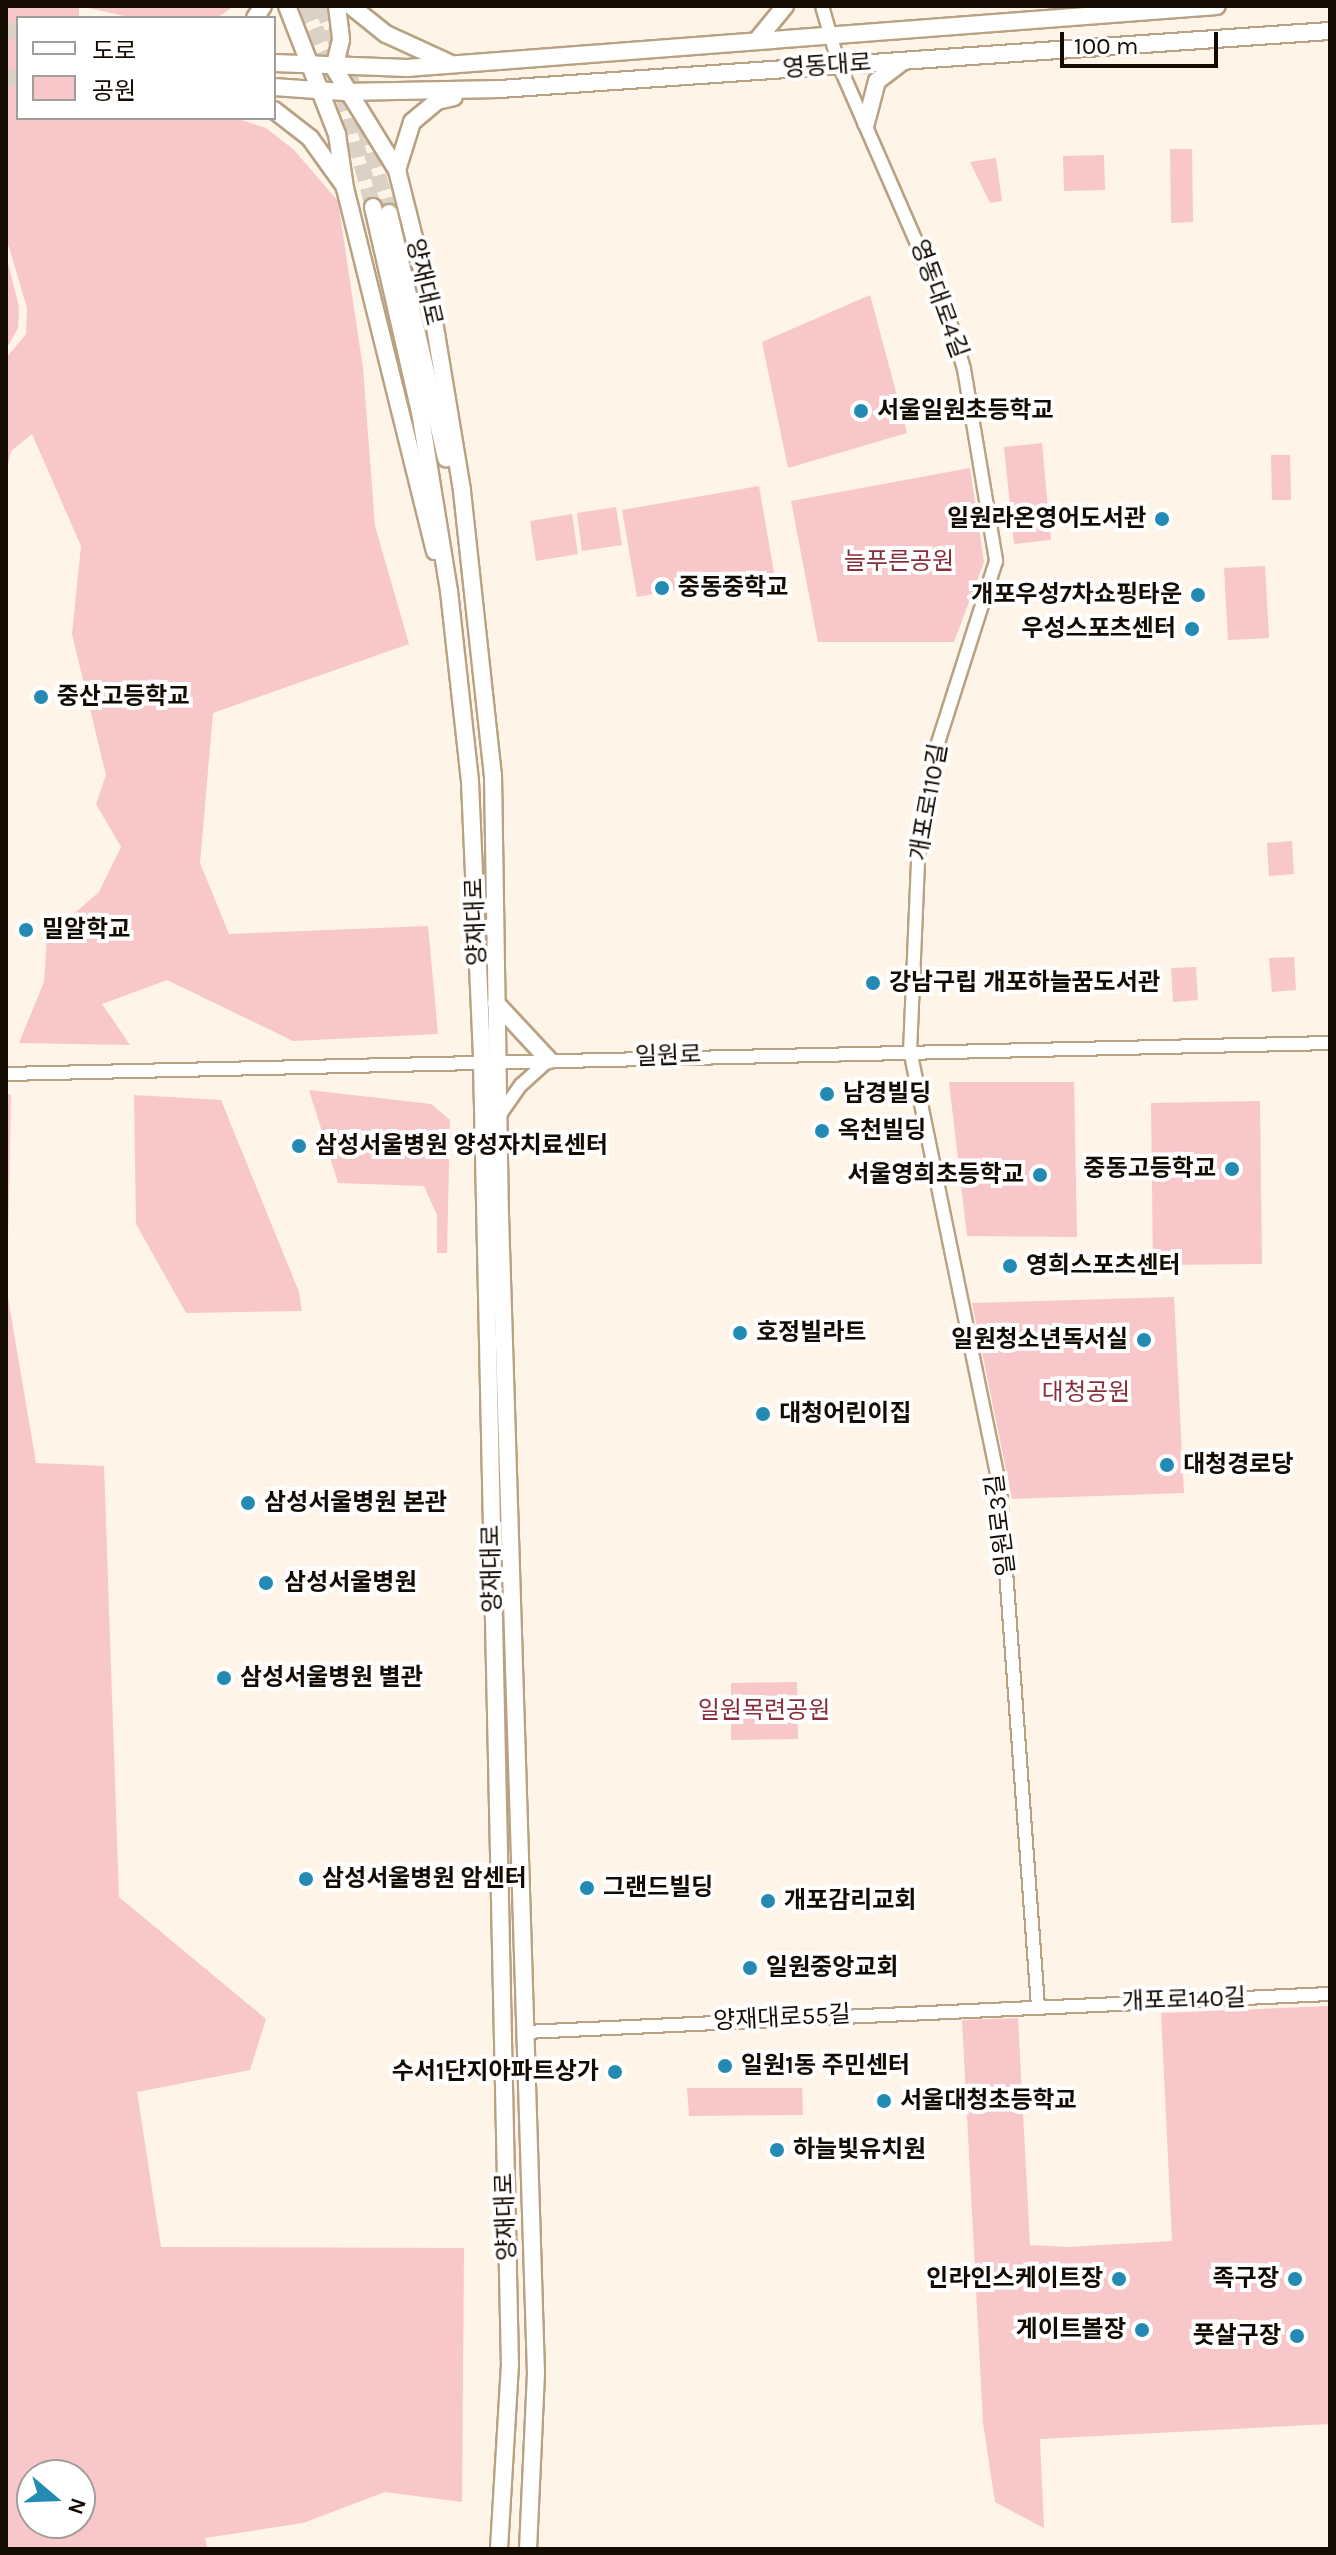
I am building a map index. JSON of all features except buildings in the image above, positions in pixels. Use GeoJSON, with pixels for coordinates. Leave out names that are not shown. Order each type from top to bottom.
{"type":"FeatureCollection","features":[{"type":"Feature","properties":{"kind":"main road","name":"양재대로"},"geometry":{"type":"LineString","coordinates":[[287,6],[323,89],[426,524],[449,591]]}},
{"type":"Feature","properties":{"kind":"main road"},"geometry":{"type":"LineString","coordinates":[[334,68],[341,40],[337,6]]}},
{"type":"Feature","properties":{"kind":"main road"},"geometry":{"type":"LineString","coordinates":[[351,6],[386,34],[450,64]]}},
{"type":"Feature","properties":{"kind":"main road"},"geometry":{"type":"LineString","coordinates":[[758,39],[785,6]]}},
{"type":"Feature","properties":{"kind":"main road","name":"영동대로"},"geometry":{"type":"LineString","coordinates":[[276,87],[344,92],[500,89],[1217,6]]}},
{"type":"Feature","properties":{"kind":"main road","name":"영동대로"},"geometry":{"type":"LineString","coordinates":[[276,63],[334,68],[450,64],[758,39],[904,61],[1330,31]]}},
{"type":"Feature","properties":{"kind":"main road"},"geometry":{"type":"LineString","coordinates":[[866,123],[877,81],[904,61]]}},
{"type":"Feature","properties":{"kind":"main road","name":"양재대로"},"geometry":{"type":"LineString","coordinates":[[334,68],[344,92],[397,170],[432,309],[479,625],[493,775],[496,1002],[489,1062],[498,1119],[536,2373],[528,2549]]}},
{"type":"Feature","properties":{"kind":"main road"},"geometry":{"type":"LineString","coordinates":[[397,170],[403,138],[426,108],[437,101],[500,89]]}},
{"type":"Feature","properties":{"kind":"main road"},"geometry":{"type":"LineString","coordinates":[[276,112],[310,138],[345,188]]}},
{"type":"Feature","properties":{"kind":"main road","name":"양재대로"},"geometry":{"type":"LineString","coordinates":[[479,625],[438,418],[381,210],[420,412],[449,591],[470,782],[489,1062],[510,2364],[499,2549]]}},
{"type":"Feature","properties":{"kind":"main road"},"geometry":{"type":"LineString","coordinates":[[496,1002],[549,1060]]}},
{"type":"Feature","properties":{"kind":"street","name":"영동대로4길"},"geometry":{"type":"LineString","coordinates":[[822,6],[835,50],[936,281],[964,369],[996,561]]}},
{"type":"Feature","properties":{"kind":"street","name":"개포로110길"},"geometry":{"type":"LineString","coordinates":[[910,1050],[917,849],[937,746],[996,561]]}},
{"type":"Feature","properties":{"kind":"street","name":"일원로"},"geometry":{"type":"LineString","coordinates":[[6,1074],[910,1050],[1330,1043]]}},
{"type":"Feature","properties":{"kind":"street","name":"일원로3길"},"geometry":{"type":"LineString","coordinates":[[910,1050],[1000,1489],[1038,2007]]}},
{"type":"Feature","properties":{"kind":"street"},"geometry":{"type":"LineString","coordinates":[[498,1119],[521,1085],[549,1060]]}},
{"type":"Feature","properties":{"kind":"street","name":"개포로140길"},"geometry":{"type":"LineString","coordinates":[[1038,2007],[1330,1994]]}},
{"type":"Feature","properties":{"kind":"street","name":"양재대로55길"},"geometry":{"type":"LineString","coordinates":[[526,2032],[1038,2007]]}},
{"type":"Feature","properties":{"kind":"green space"},"geometry":{"type":"Polygon","coordinates":[[[6,6],[79,6],[79,16],[16,16],[16,120],[241,120],[266,128],[294,150],[338,201],[363,368],[375,526],[409,644],[213,713],[200,863],[229,934],[428,926],[438,1034],[293,1041],[167,980],[102,1004],[130,1045],[19,1043],[44,982],[47,937],[99,892],[121,847],[96,804],[106,775],[72,634],[81,546],[32,434],[11,451],[6,475],[6,358],[26,334],[27,308],[6,237],[6,6]]]}},
{"type":"Feature","properties":{"kind":"green space"},"geometry":{"type":"Polygon","coordinates":[[[80,6],[234,6],[220,16],[124,16],[80,6]]]}},
{"type":"Feature","properties":{"kind":"green space"},"geometry":{"type":"Polygon","coordinates":[[[1170,149],[1192,149],[1193,222],[1171,223],[1170,149]]]}},
{"type":"Feature","properties":{"kind":"green space"},"geometry":{"type":"Polygon","coordinates":[[[1104,155],[1105,190],[1064,191],[1063,156],[1104,155]]]}},
{"type":"Feature","properties":{"kind":"green space"},"geometry":{"type":"Polygon","coordinates":[[[996,158],[1002,201],[990,203],[970,162],[996,158]]]}},
{"type":"Feature","properties":{"kind":"green space"},"geometry":{"type":"Polygon","coordinates":[[[6,255],[19,307],[18,328],[6,349],[6,255]]]}},
{"type":"Feature","properties":{"kind":"green space"},"geometry":{"type":"Polygon","coordinates":[[[870,295],[907,433],[788,468],[762,342],[870,295]]]}},
{"type":"Feature","properties":{"kind":"green space"},"geometry":{"type":"Polygon","coordinates":[[[1042,443],[1051,540],[1014,544],[1004,447],[1042,443]]]}},
{"type":"Feature","properties":{"kind":"green space"},"geometry":{"type":"Polygon","coordinates":[[[1271,455],[1290,455],[1291,500],[1272,500],[1271,455]]]}},
{"type":"Feature","properties":{"kind":"green space","name":"늘푸른공원"},"geometry":{"type":"Polygon","coordinates":[[[970,468],[984,562],[954,642],[818,642],[791,501],[970,468]]]}},
{"type":"Feature","properties":{"kind":"green space"},"geometry":{"type":"Polygon","coordinates":[[[759,486],[774,573],[637,597],[622,510],[759,486]]]}},
{"type":"Feature","properties":{"kind":"green space"},"geometry":{"type":"Polygon","coordinates":[[[616,507],[622,545],[582,551],[577,513],[616,507]]]}},
{"type":"Feature","properties":{"kind":"green space"},"geometry":{"type":"Polygon","coordinates":[[[572,514],[578,554],[536,561],[530,521],[572,514]]]}},
{"type":"Feature","properties":{"kind":"green space"},"geometry":{"type":"Polygon","coordinates":[[[1265,566],[1269,638],[1228,640],[1224,568],[1265,566]]]}},
{"type":"Feature","properties":{"kind":"green space"},"geometry":{"type":"Polygon","coordinates":[[[1292,841],[1294,874],[1269,876],[1267,843],[1292,841]]]}},
{"type":"Feature","properties":{"kind":"green space"},"geometry":{"type":"Polygon","coordinates":[[[1294,957],[1296,990],[1272,992],[1269,958],[1294,957]]]}},
{"type":"Feature","properties":{"kind":"green space"},"geometry":{"type":"Polygon","coordinates":[[[1196,967],[1198,1000],[1173,1002],[1171,968],[1196,967]]]}},
{"type":"Feature","properties":{"kind":"green space"},"geometry":{"type":"Polygon","coordinates":[[[949,1082],[1074,1082],[1077,1237],[967,1236],[949,1082]]]}},
{"type":"Feature","properties":{"kind":"green space"},"geometry":{"type":"Polygon","coordinates":[[[309,1090],[431,1104],[450,1120],[447,1253],[437,1253],[437,1215],[424,1186],[338,1183],[309,1090]]]}},
{"type":"Feature","properties":{"kind":"green space"},"geometry":{"type":"Polygon","coordinates":[[[11,1094],[7,1292],[36,1463],[104,1466],[119,1897],[266,2019],[250,2070],[137,2092],[161,2247],[464,2248],[462,2502],[385,2492],[303,2523],[205,2538],[207,2549],[6,2549],[6,1095],[11,1094]]]}},
{"type":"Feature","properties":{"kind":"green space"},"geometry":{"type":"Polygon","coordinates":[[[134,1095],[221,1100],[299,1292],[302,1311],[186,1313],[136,1224],[134,1095]]]}},
{"type":"Feature","properties":{"kind":"green space"},"geometry":{"type":"Polygon","coordinates":[[[1260,1101],[1262,1264],[1153,1265],[1151,1103],[1260,1101]]]}},
{"type":"Feature","properties":{"kind":"green space","name":"대청공원"},"geometry":{"type":"Polygon","coordinates":[[[1174,1297],[1184,1493],[1012,1499],[972,1303],[1174,1297]]]}},
{"type":"Feature","properties":{"kind":"green space","name":"일원목련공원"},"geometry":{"type":"Polygon","coordinates":[[[797,1682],[798,1739],[731,1740],[731,1683],[797,1682]]]}},
{"type":"Feature","properties":{"kind":"green space"},"geometry":{"type":"Polygon","coordinates":[[[1330,2006],[1330,2424],[1040,2439],[1044,2528],[995,2502],[983,2423],[962,2020],[1018,2018],[1030,2245],[1068,2247],[1172,2241],[1161,2013],[1330,2006]]]}},
{"type":"Feature","properties":{"kind":"green space"},"geometry":{"type":"Polygon","coordinates":[[[687,2088],[802,2088],[803,2115],[689,2116],[687,2088]]]}},
{"type":"Feature","properties":{"kind":"tunnel"},"geometry":{"type":"LineString","coordinates":[[306,6],[343,95],[373,207]]}},
{"type":"Feature","properties":{"kind":"tunnel"},"geometry":{"type":"LineString","coordinates":[[322,6],[352,83],[389,213]]}},
{"type":"Feature","properties":{"kind":"tunnel"},"geometry":{"type":"LineString","coordinates":[[6,30],[16,32]]}},
{"type":"Feature","properties":{"kind":"tunnel"},"geometry":{"type":"LineString","coordinates":[[6,77],[16,78]]}},
{"type":"Feature","properties":{"kind":"place","name":"서울일원초등학교"},"geometry":{"type":"Point","coordinates":[861,411]}},
{"type":"Feature","properties":{"kind":"place","name":"일원라온영어도서관"},"geometry":{"type":"Point","coordinates":[1162,519]}},
{"type":"Feature","properties":{"kind":"place","name":"중동중학교"},"geometry":{"type":"Point","coordinates":[662,588]}},
{"type":"Feature","properties":{"kind":"place","name":"개포우성7차쇼핑타운"},"geometry":{"type":"Point","coordinates":[1198,595]}},
{"type":"Feature","properties":{"kind":"place","name":"우성스포츠센터"},"geometry":{"type":"Point","coordinates":[1192,629]}},
{"type":"Feature","properties":{"kind":"place","name":"중산고등학교"},"geometry":{"type":"Point","coordinates":[41,697]}},
{"type":"Feature","properties":{"kind":"place","name":"밀알학교"},"geometry":{"type":"Point","coordinates":[26,930]}},
{"type":"Feature","properties":{"kind":"place","name":"강남구립 개포하늘꿈도서관"},"geometry":{"type":"Point","coordinates":[873,983]}},
{"type":"Feature","properties":{"kind":"place","name":"남경빌딩"},"geometry":{"type":"Point","coordinates":[827,1094]}},
{"type":"Feature","properties":{"kind":"place","name":"옥천빌딩"},"geometry":{"type":"Point","coordinates":[822,1131]}},
{"type":"Feature","properties":{"kind":"place","name":"삼성서울병원 양성자치료센터"},"geometry":{"type":"Point","coordinates":[299,1146]}},
{"type":"Feature","properties":{"kind":"place","name":"중동고등학교"},"geometry":{"type":"Point","coordinates":[1232,1169]}},
{"type":"Feature","properties":{"kind":"place","name":"서울영희초등학교"},"geometry":{"type":"Point","coordinates":[1040,1175]}},
{"type":"Feature","properties":{"kind":"place","name":"영희스포츠센터"},"geometry":{"type":"Point","coordinates":[1010,1266]}},
{"type":"Feature","properties":{"kind":"place","name":"호정빌라트"},"geometry":{"type":"Point","coordinates":[740,1333]}},
{"type":"Feature","properties":{"kind":"place","name":"일원청소년독서실"},"geometry":{"type":"Point","coordinates":[1144,1340]}},
{"type":"Feature","properties":{"kind":"place","name":"대청어린이집"},"geometry":{"type":"Point","coordinates":[763,1414]}},
{"type":"Feature","properties":{"kind":"place","name":"대청경로당"},"geometry":{"type":"Point","coordinates":[1167,1465]}},
{"type":"Feature","properties":{"kind":"place","name":"삼성서울병원 본관"},"geometry":{"type":"Point","coordinates":[248,1503]}},
{"type":"Feature","properties":{"kind":"place","name":"삼성서울병원"},"geometry":{"type":"Point","coordinates":[266,1583]}},
{"type":"Feature","properties":{"kind":"place","name":"삼성서울병원 별관"},"geometry":{"type":"Point","coordinates":[224,1678]}},
{"type":"Feature","properties":{"kind":"place","name":"삼성서울병원 암센터"},"geometry":{"type":"Point","coordinates":[306,1879]}},
{"type":"Feature","properties":{"kind":"place","name":"그랜드빌딩"},"geometry":{"type":"Point","coordinates":[587,1888]}},
{"type":"Feature","properties":{"kind":"place","name":"개포감리교회"},"geometry":{"type":"Point","coordinates":[768,1901]}},
{"type":"Feature","properties":{"kind":"place","name":"일원중앙교회"},"geometry":{"type":"Point","coordinates":[750,1968]}},
{"type":"Feature","properties":{"kind":"place","name":"일원1동 주민센터"},"geometry":{"type":"Point","coordinates":[725,2066]}},
{"type":"Feature","properties":{"kind":"place","name":"수서1단지아파트상가"},"geometry":{"type":"Point","coordinates":[615,2072]}},
{"type":"Feature","properties":{"kind":"place","name":"서울대청초등학교"},"geometry":{"type":"Point","coordinates":[884,2101]}},
{"type":"Feature","properties":{"kind":"place","name":"하늘빛유치원"},"geometry":{"type":"Point","coordinates":[777,2150]}},
{"type":"Feature","properties":{"kind":"place","name":"인라인스케이트장"},"geometry":{"type":"Point","coordinates":[1119,2279]}},
{"type":"Feature","properties":{"kind":"place","name":"족구장"},"geometry":{"type":"Point","coordinates":[1295,2279]}},
{"type":"Feature","properties":{"kind":"place","name":"게이트볼장"},"geometry":{"type":"Point","coordinates":[1142,2330]}},
{"type":"Feature","properties":{"kind":"place","name":"풋살구장"},"geometry":{"type":"Point","coordinates":[1297,2336]}}]}
